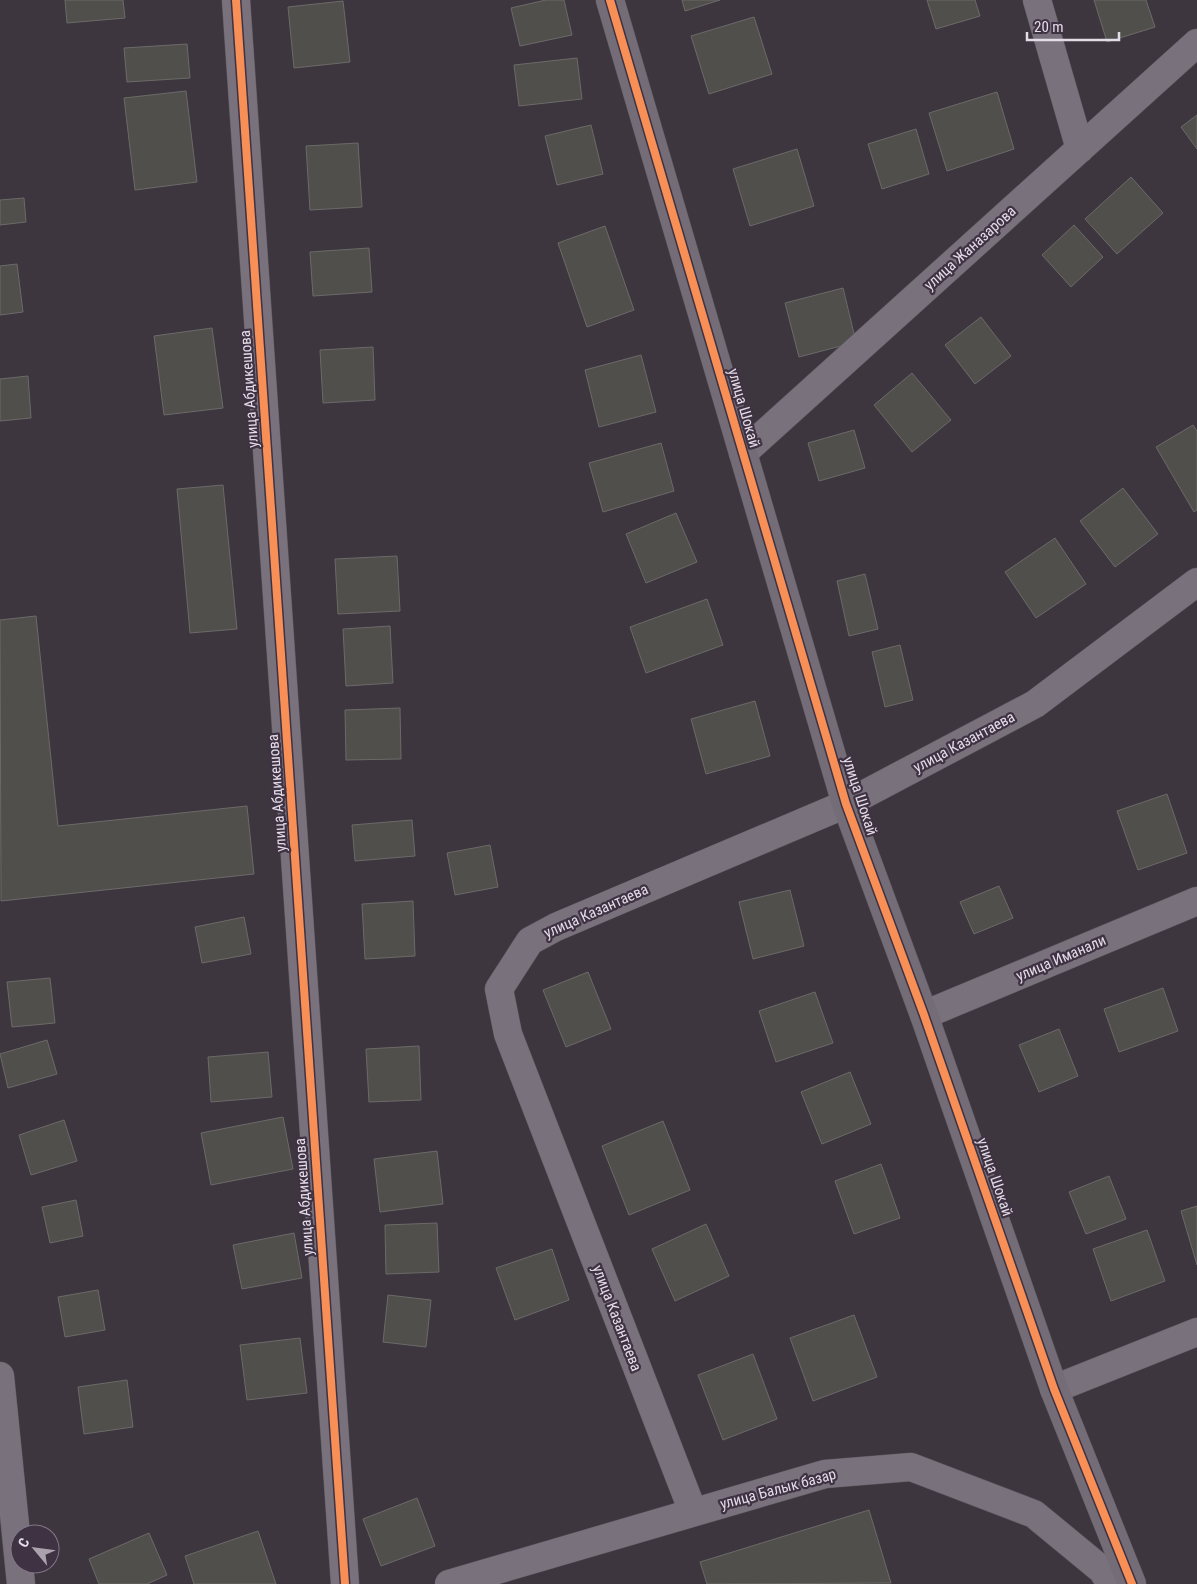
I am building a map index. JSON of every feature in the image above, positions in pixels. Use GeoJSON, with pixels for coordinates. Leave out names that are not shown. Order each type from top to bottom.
{"type":"FeatureCollection","features":[{"type":"Feature","properties":{"kind":"street","name":"улица Абдикешова"},"geometry":{"type":"LineString","coordinates":[[236,0],[344,1584]]}},
{"type":"Feature","properties":{"kind":"street","name":"улица Шокай"},"geometry":{"type":"LineString","coordinates":[[610,0],[846,804],[924,1015],[1054,1389],[1132,1584]]}},
{"type":"Feature","properties":{"kind":"street"},"geometry":{"type":"LineString","coordinates":[[1037,0],[1080,149]]}},
{"type":"Feature","properties":{"kind":"street","name":"улица Жаназарова"},"geometry":{"type":"LineString","coordinates":[[743,454],[1197,43]]}},
{"type":"Feature","properties":{"kind":"street","name":"улица Казантаева"},"geometry":{"type":"LineString","coordinates":[[692,1512],[508,1034],[499,989],[530,941],[556,927],[846,804],[1035,704],[1197,582]]}},
{"type":"Feature","properties":{"kind":"street","name":"улица Иманали"},"geometry":{"type":"LineString","coordinates":[[924,1015],[1197,901]]}},
{"type":"Feature","properties":{"kind":"street"},"geometry":{"type":"LineString","coordinates":[[1054,1389],[1197,1332]]}},
{"type":"Feature","properties":{"kind":"street"},"geometry":{"type":"LineString","coordinates":[[0,1376],[21,1584]]}},
{"type":"Feature","properties":{"kind":"street","name":"улица Балык базар"},"geometry":{"type":"LineString","coordinates":[[449,1584],[825,1474],[911,1467],[1034,1514],[1102,1570],[1111,1584]]}},
{"type":"Feature","properties":{"kind":"building"},"geometry":{"type":"Polygon","coordinates":[[[65,0],[123,0],[125,18],[67,23],[65,0]]]}},
{"type":"Feature","properties":{"kind":"building"},"geometry":{"type":"Polygon","coordinates":[[[546,0],[564,0],[572,35],[520,46],[511,8],[546,0]]]}},
{"type":"Feature","properties":{"kind":"building"},"geometry":{"type":"Polygon","coordinates":[[[682,0],[720,0],[685,11],[682,0]]]}},
{"type":"Feature","properties":{"kind":"building"},"geometry":{"type":"Polygon","coordinates":[[[927,0],[975,0],[980,16],[936,29],[927,0]]]}},
{"type":"Feature","properties":{"kind":"building"},"geometry":{"type":"Polygon","coordinates":[[[1094,0],[1146,0],[1155,27],[1107,42],[1094,0]]]}},
{"type":"Feature","properties":{"kind":"building"},"geometry":{"type":"Polygon","coordinates":[[[343,1],[350,62],[294,68],[288,7],[343,1]]]}},
{"type":"Feature","properties":{"kind":"building"},"geometry":{"type":"Polygon","coordinates":[[[754,17],[772,74],[709,94],[691,36],[754,17]]]}},
{"type":"Feature","properties":{"kind":"building"},"geometry":{"type":"Polygon","coordinates":[[[187,44],[190,78],[127,82],[124,48],[187,44]]]}},
{"type":"Feature","properties":{"kind":"building"},"geometry":{"type":"Polygon","coordinates":[[[577,58],[582,99],[519,106],[514,65],[577,58]]]}},
{"type":"Feature","properties":{"kind":"building"},"geometry":{"type":"Polygon","coordinates":[[[186,91],[197,182],[135,190],[124,98],[186,91]]]}},
{"type":"Feature","properties":{"kind":"building"},"geometry":{"type":"Polygon","coordinates":[[[997,92],[1014,149],[947,171],[929,113],[997,92]]]}},
{"type":"Feature","properties":{"kind":"building"},"geometry":{"type":"Polygon","coordinates":[[[1197,115],[1197,149],[1181,127],[1197,115]]]}},
{"type":"Feature","properties":{"kind":"building"},"geometry":{"type":"Polygon","coordinates":[[[591,125],[603,174],[557,185],[545,136],[591,125]]]}},
{"type":"Feature","properties":{"kind":"building"},"geometry":{"type":"Polygon","coordinates":[[[916,129],[929,174],[882,189],[868,144],[916,129]]]}},
{"type":"Feature","properties":{"kind":"building"},"geometry":{"type":"Polygon","coordinates":[[[358,143],[362,207],[310,210],[306,146],[358,143]]]}},
{"type":"Feature","properties":{"kind":"building"},"geometry":{"type":"Polygon","coordinates":[[[797,149],[814,206],[750,226],[733,169],[797,149]]]}},
{"type":"Feature","properties":{"kind":"building"},"geometry":{"type":"Polygon","coordinates":[[[1131,177],[1163,213],[1117,254],[1085,219],[1131,177]]]}},
{"type":"Feature","properties":{"kind":"building"},"geometry":{"type":"Polygon","coordinates":[[[24,198],[26,222],[0,225],[0,200],[24,198]]]}},
{"type":"Feature","properties":{"kind":"building"},"geometry":{"type":"Polygon","coordinates":[[[1074,225],[1103,257],[1071,287],[1042,255],[1074,225]]]}},
{"type":"Feature","properties":{"kind":"building"},"geometry":{"type":"Polygon","coordinates":[[[605,226],[634,310],[587,327],[558,243],[605,226]]]}},
{"type":"Feature","properties":{"kind":"building"},"geometry":{"type":"Polygon","coordinates":[[[369,248],[372,292],[313,296],[310,252],[369,248]]]}},
{"type":"Feature","properties":{"kind":"building"},"geometry":{"type":"Polygon","coordinates":[[[17,264],[23,312],[0,315],[0,266],[17,264]]]}},
{"type":"Feature","properties":{"kind":"building"},"geometry":{"type":"Polygon","coordinates":[[[843,288],[856,342],[799,357],[785,303],[843,288]]]}},
{"type":"Feature","properties":{"kind":"building"},"geometry":{"type":"Polygon","coordinates":[[[981,317],[1011,356],[975,384],[945,345],[981,317]]]}},
{"type":"Feature","properties":{"kind":"building"},"geometry":{"type":"Polygon","coordinates":[[[212,328],[223,408],[164,415],[154,336],[212,328]]]}},
{"type":"Feature","properties":{"kind":"building"},"geometry":{"type":"Polygon","coordinates":[[[373,347],[375,400],[323,403],[320,350],[373,347]]]}},
{"type":"Feature","properties":{"kind":"building"},"geometry":{"type":"Polygon","coordinates":[[[641,355],[656,412],[599,427],[585,370],[641,355]]]}},
{"type":"Feature","properties":{"kind":"building"},"geometry":{"type":"Polygon","coordinates":[[[912,373],[951,420],[912,452],[874,405],[912,373]]]}},
{"type":"Feature","properties":{"kind":"building"},"geometry":{"type":"Polygon","coordinates":[[[28,376],[31,418],[0,421],[0,379],[28,376]]]}},
{"type":"Feature","properties":{"kind":"building"},"geometry":{"type":"Polygon","coordinates":[[[1193,425],[1197,431],[1197,510],[1194,512],[1156,447],[1193,425]]]}},
{"type":"Feature","properties":{"kind":"building"},"geometry":{"type":"Polygon","coordinates":[[[854,430],[865,468],[819,481],[808,443],[854,430]]]}},
{"type":"Feature","properties":{"kind":"building"},"geometry":{"type":"Polygon","coordinates":[[[661,443],[674,491],[603,512],[589,463],[661,443]]]}},
{"type":"Feature","properties":{"kind":"building"},"geometry":{"type":"Polygon","coordinates":[[[223,485],[237,629],[190,633],[177,489],[223,485]]]}},
{"type":"Feature","properties":{"kind":"building"},"geometry":{"type":"Polygon","coordinates":[[[1123,488],[1158,534],[1115,567],[1080,521],[1123,488]]]}},
{"type":"Feature","properties":{"kind":"building"},"geometry":{"type":"Polygon","coordinates":[[[676,513],[697,562],[646,583],[626,534],[676,513]]]}},
{"type":"Feature","properties":{"kind":"building"},"geometry":{"type":"Polygon","coordinates":[[[1055,538],[1086,584],[1036,618],[1005,572],[1055,538]]]}},
{"type":"Feature","properties":{"kind":"building"},"geometry":{"type":"Polygon","coordinates":[[[397,556],[400,611],[338,614],[335,559],[397,556]]]}},
{"type":"Feature","properties":{"kind":"building"},"geometry":{"type":"Polygon","coordinates":[[[865,574],[878,629],[849,636],[837,581],[865,574]]]}},
{"type":"Feature","properties":{"kind":"building"},"geometry":{"type":"Polygon","coordinates":[[[707,599],[723,645],[646,673],[630,627],[707,599]]]}},
{"type":"Feature","properties":{"kind":"building"},"geometry":{"type":"Polygon","coordinates":[[[36,616],[58,826],[247,806],[254,874],[1,901],[0,620],[36,616]]]}},
{"type":"Feature","properties":{"kind":"building"},"geometry":{"type":"Polygon","coordinates":[[[390,626],[393,683],[346,686],[343,629],[390,626]]]}},
{"type":"Feature","properties":{"kind":"building"},"geometry":{"type":"Polygon","coordinates":[[[900,645],[913,700],[885,707],[872,652],[900,645]]]}},
{"type":"Feature","properties":{"kind":"building"},"geometry":{"type":"Polygon","coordinates":[[[755,701],[770,756],[706,774],[691,719],[755,701]]]}},
{"type":"Feature","properties":{"kind":"building"},"geometry":{"type":"Polygon","coordinates":[[[400,708],[401,759],[346,760],[345,710],[400,708]]]}},
{"type":"Feature","properties":{"kind":"building"},"geometry":{"type":"Polygon","coordinates":[[[1167,794],[1187,853],[1138,870],[1117,811],[1167,794]]]}},
{"type":"Feature","properties":{"kind":"building"},"geometry":{"type":"Polygon","coordinates":[[[412,820],[415,856],[355,861],[352,825],[412,820]]]}},
{"type":"Feature","properties":{"kind":"building"},"geometry":{"type":"Polygon","coordinates":[[[490,845],[498,887],[455,895],[447,853],[490,845]]]}},
{"type":"Feature","properties":{"kind":"building"},"geometry":{"type":"Polygon","coordinates":[[[999,886],[1013,918],[974,934],[960,902],[999,886]]]}},
{"type":"Feature","properties":{"kind":"building"},"geometry":{"type":"Polygon","coordinates":[[[790,890],[804,946],[753,959],[739,902],[790,890]]]}},
{"type":"Feature","properties":{"kind":"building"},"geometry":{"type":"Polygon","coordinates":[[[413,901],[415,956],[365,959],[362,904],[413,901]]]}},
{"type":"Feature","properties":{"kind":"building"},"geometry":{"type":"Polygon","coordinates":[[[244,917],[251,954],[202,963],[195,927],[244,917]]]}},
{"type":"Feature","properties":{"kind":"building"},"geometry":{"type":"Polygon","coordinates":[[[588,972],[611,1029],[566,1047],[543,990],[588,972]]]}},
{"type":"Feature","properties":{"kind":"building"},"geometry":{"type":"Polygon","coordinates":[[[50,978],[55,1023],[12,1027],[7,982],[50,978]]]}},
{"type":"Feature","properties":{"kind":"building"},"geometry":{"type":"Polygon","coordinates":[[[1163,988],[1178,1031],[1119,1052],[1104,1009],[1163,988]]]}},
{"type":"Feature","properties":{"kind":"building"},"geometry":{"type":"Polygon","coordinates":[[[815,992],[833,1043],[776,1062],[759,1011],[815,992]]]}},
{"type":"Feature","properties":{"kind":"building"},"geometry":{"type":"Polygon","coordinates":[[[1059,1029],[1078,1076],[1039,1092],[1019,1045],[1059,1029]]]}},
{"type":"Feature","properties":{"kind":"building"},"geometry":{"type":"Polygon","coordinates":[[[47,1040],[57,1074],[8,1088],[0,1054],[47,1040]]]}},
{"type":"Feature","properties":{"kind":"building"},"geometry":{"type":"Polygon","coordinates":[[[419,1046],[421,1100],[369,1102],[366,1049],[419,1046]]]}},
{"type":"Feature","properties":{"kind":"building"},"geometry":{"type":"Polygon","coordinates":[[[268,1052],[272,1097],[211,1102],[208,1057],[268,1052]]]}},
{"type":"Feature","properties":{"kind":"building"},"geometry":{"type":"Polygon","coordinates":[[[850,1072],[871,1124],[822,1144],[801,1092],[850,1072]]]}},
{"type":"Feature","properties":{"kind":"building"},"geometry":{"type":"Polygon","coordinates":[[[283,1117],[293,1169],[211,1185],[201,1133],[283,1117]]]}},
{"type":"Feature","properties":{"kind":"building"},"geometry":{"type":"Polygon","coordinates":[[[64,1120],[77,1161],[31,1175],[19,1135],[64,1120]]]}},
{"type":"Feature","properties":{"kind":"building"},"geometry":{"type":"Polygon","coordinates":[[[663,1121],[690,1190],[629,1215],[602,1146],[663,1121]]]}},
{"type":"Feature","properties":{"kind":"building"},"geometry":{"type":"Polygon","coordinates":[[[437,1151],[443,1204],[380,1212],[374,1159],[437,1151]]]}},
{"type":"Feature","properties":{"kind":"building"},"geometry":{"type":"Polygon","coordinates":[[[881,1164],[900,1218],[854,1234],[835,1181],[881,1164]]]}},
{"type":"Feature","properties":{"kind":"building"},"geometry":{"type":"Polygon","coordinates":[[[1109,1176],[1126,1219],[1086,1234],[1069,1192],[1109,1176]]]}},
{"type":"Feature","properties":{"kind":"building"},"geometry":{"type":"Polygon","coordinates":[[[76,1200],[83,1236],[50,1243],[42,1207],[76,1200]]]}},
{"type":"Feature","properties":{"kind":"building"},"geometry":{"type":"Polygon","coordinates":[[[1197,1206],[1197,1265],[1181,1211],[1197,1206]]]}},
{"type":"Feature","properties":{"kind":"building"},"geometry":{"type":"Polygon","coordinates":[[[437,1223],[439,1272],[386,1274],[385,1225],[437,1223]]]}},
{"type":"Feature","properties":{"kind":"building"},"geometry":{"type":"Polygon","coordinates":[[[706,1224],[729,1276],[675,1301],[652,1249],[706,1224]]]}},
{"type":"Feature","properties":{"kind":"building"},"geometry":{"type":"Polygon","coordinates":[[[1147,1230],[1165,1281],[1111,1301],[1093,1249],[1147,1230]]]}},
{"type":"Feature","properties":{"kind":"building"},"geometry":{"type":"Polygon","coordinates":[[[294,1233],[302,1278],[242,1289],[233,1245],[294,1233]]]}},
{"type":"Feature","properties":{"kind":"building"},"geometry":{"type":"Polygon","coordinates":[[[552,1249],[569,1300],[515,1320],[496,1268],[552,1249]]]}},
{"type":"Feature","properties":{"kind":"building"},"geometry":{"type":"Polygon","coordinates":[[[98,1290],[105,1330],[65,1337],[58,1297],[98,1290]]]}},
{"type":"Feature","properties":{"kind":"building"},"geometry":{"type":"Polygon","coordinates":[[[388,1295],[431,1300],[426,1347],[383,1342],[388,1295]]]}},
{"type":"Feature","properties":{"kind":"building"},"geometry":{"type":"Polygon","coordinates":[[[854,1315],[877,1377],[813,1401],[790,1338],[854,1315]]]}},
{"type":"Feature","properties":{"kind":"building"},"geometry":{"type":"Polygon","coordinates":[[[300,1338],[307,1393],[247,1400],[240,1345],[300,1338]]]}},
{"type":"Feature","properties":{"kind":"building"},"geometry":{"type":"Polygon","coordinates":[[[753,1354],[777,1419],[723,1440],[698,1375],[753,1354]]]}},
{"type":"Feature","properties":{"kind":"building"},"geometry":{"type":"Polygon","coordinates":[[[127,1380],[133,1427],[84,1434],[78,1387],[127,1380]]]}},
{"type":"Feature","properties":{"kind":"building"},"geometry":{"type":"Polygon","coordinates":[[[417,1498],[435,1546],[381,1566],[363,1519],[417,1498]]]}},
{"type":"Feature","properties":{"kind":"building"},"geometry":{"type":"Polygon","coordinates":[[[869,1510],[891,1583],[707,1584],[700,1562],[869,1510]]]}},
{"type":"Feature","properties":{"kind":"building"},"geometry":{"type":"Polygon","coordinates":[[[258,1531],[276,1584],[194,1584],[185,1556],[258,1531]]]}},
{"type":"Feature","properties":{"kind":"building"},"geometry":{"type":"Polygon","coordinates":[[[149,1533],[167,1575],[147,1584],[99,1584],[89,1559],[149,1533]]]}},
{"type":"Feature","properties":{"kind":"cycle path"},"geometry":{"type":"LineString","coordinates":[[236,0],[345,1584]]}},
{"type":"Feature","properties":{"kind":"cycle path"},"geometry":{"type":"LineString","coordinates":[[610,0],[846,804],[924,1015],[1054,1389],[1132,1584]]}}]}
